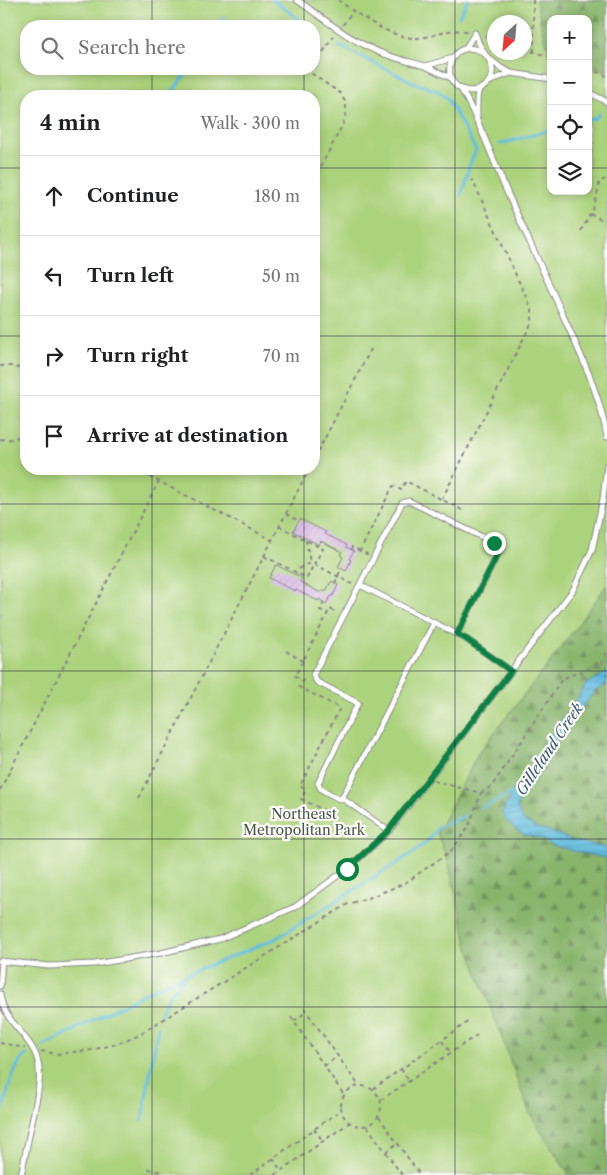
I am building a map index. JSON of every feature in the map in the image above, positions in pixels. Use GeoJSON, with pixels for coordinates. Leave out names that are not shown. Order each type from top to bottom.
{"type":"FeatureCollection","features":[{"type":"Feature","properties":{"kind":"lane"},"geometry":{"type":"LineString","coordinates":[[297,0],[361,44],[383,54],[425,66],[451,78]]}},
{"type":"Feature","properties":{"kind":"lane"},"geometry":{"type":"LineString","coordinates":[[465,49],[475,33],[479,44],[487,56]]}},
{"type":"Feature","properties":{"kind":"lane"},"geometry":{"type":"LineString","coordinates":[[487,56],[473,48],[465,49],[456,54],[450,64],[449,72],[455,85],[470,92],[479,90],[488,83],[511,73]]}},
{"type":"Feature","properties":{"kind":"lane"},"geometry":{"type":"LineString","coordinates":[[425,66],[453,58]]}},
{"type":"Feature","properties":{"kind":"lane"},"geometry":{"type":"LineString","coordinates":[[488,83],[492,70],[489,60]]}},
{"type":"Feature","properties":{"kind":"lane"},"geometry":{"type":"LineString","coordinates":[[492,60],[511,73],[547,78]]}},
{"type":"Feature","properties":{"kind":"lane"},"geometry":{"type":"LineString","coordinates":[[461,89],[477,118],[503,184],[592,381],[603,415],[607,437]]}},
{"type":"Feature","properties":{"kind":"lane"},"geometry":{"type":"LineString","coordinates":[[477,118],[479,90]]}},
{"type":"Feature","properties":{"kind":"lane"},"geometry":{"type":"LineString","coordinates":[[592,94],[607,102]]}},
{"type":"Feature","properties":{"kind":"lane"},"geometry":{"type":"LineString","coordinates":[[0,986],[1,961],[50,966],[95,964],[161,953],[220,939],[295,906],[347,869],[388,831],[572,590],[592,550],[603,499],[607,465]]}},
{"type":"Feature","properties":{"kind":"lane"},"geometry":{"type":"LineString","coordinates":[[388,831],[342,798],[340,799],[321,789],[318,784],[358,703],[316,682],[313,675],[402,503],[410,501],[501,548],[457,634]]}},
{"type":"Feature","properties":{"kind":"lane"},"geometry":{"type":"LineString","coordinates":[[360,584],[466,639],[511,671]]}},
{"type":"Feature","properties":{"kind":"lane"},"geometry":{"type":"LineString","coordinates":[[342,798],[434,622]]}},
{"type":"Feature","properties":{"kind":"lane"},"geometry":{"type":"LineString","coordinates":[[0,994],[6,1014],[34,1050],[38,1067],[39,1088],[21,1175]]}},
{"type":"Feature","properties":{"kind":"path"},"geometry":{"type":"LineString","coordinates":[[338,0],[388,31],[404,37],[418,38],[450,30],[467,31]]}},
{"type":"Feature","properties":{"kind":"path"},"geometry":{"type":"LineString","coordinates":[[533,0],[534,52],[547,56]]}},
{"type":"Feature","properties":{"kind":"path"},"geometry":{"type":"LineString","coordinates":[[343,25],[353,10]]}},
{"type":"Feature","properties":{"kind":"path"},"geometry":{"type":"LineString","coordinates":[[481,35],[487,36]]}},
{"type":"Feature","properties":{"kind":"path"},"geometry":{"type":"LineString","coordinates":[[320,57],[335,36]]}},
{"type":"Feature","properties":{"kind":"path"},"geometry":{"type":"LineString","coordinates":[[592,70],[607,76]]}},
{"type":"Feature","properties":{"kind":"path"},"geometry":{"type":"LineString","coordinates":[[317,75],[340,93],[346,103],[343,124],[320,168]]}},
{"type":"Feature","properties":{"kind":"path"},"geometry":{"type":"LineString","coordinates":[[442,499],[532,322],[532,310],[472,179]]}},
{"type":"Feature","properties":{"kind":"path"},"geometry":{"type":"LineString","coordinates":[[581,231],[590,214],[600,180],[607,179]]}},
{"type":"Feature","properties":{"kind":"path"},"geometry":{"type":"LineString","coordinates":[[590,214],[604,221]]}},
{"type":"Feature","properties":{"kind":"path"},"geometry":{"type":"LineString","coordinates":[[320,448],[371,350]]}},
{"type":"Feature","properties":{"kind":"path"},"geometry":{"type":"LineString","coordinates":[[0,366],[7,365],[20,368]]}},
{"type":"Feature","properties":{"kind":"path"},"geometry":{"type":"LineString","coordinates":[[0,439],[7,440],[20,437]]}},
{"type":"Feature","properties":{"kind":"path"},"geometry":{"type":"LineString","coordinates":[[147,475],[272,540]]}},
{"type":"Feature","properties":{"kind":"path"},"geometry":{"type":"LineString","coordinates":[[0,790],[162,475]]}},
{"type":"Feature","properties":{"kind":"path"},"geometry":{"type":"LineString","coordinates":[[139,798],[306,475]]}},
{"type":"Feature","properties":{"kind":"path"},"geometry":{"type":"LineString","coordinates":[[286,514],[299,521]]}},
{"type":"Feature","properties":{"kind":"path"},"geometry":{"type":"LineString","coordinates":[[264,556],[307,578],[323,549],[279,526]]}},
{"type":"Feature","properties":{"kind":"path"},"geometry":{"type":"LineString","coordinates":[[306,540],[310,562]]}},
{"type":"Feature","properties":{"kind":"path"},"geometry":{"type":"LineString","coordinates":[[351,550],[352,547],[360,551]]}},
{"type":"Feature","properties":{"kind":"path"},"geometry":{"type":"LineString","coordinates":[[310,562],[352,584]]}},
{"type":"Feature","properties":{"kind":"path"},"geometry":{"type":"LineString","coordinates":[[296,573],[301,567],[310,562]]}},
{"type":"Feature","properties":{"kind":"path"},"geometry":{"type":"LineString","coordinates":[[334,583],[342,569]]}},
{"type":"Feature","properties":{"kind":"path"},"geometry":{"type":"LineString","coordinates":[[324,602],[320,610],[327,614]]}},
{"type":"Feature","properties":{"kind":"path"},"geometry":{"type":"LineString","coordinates":[[326,811],[301,799],[306,790],[300,786],[340,708],[299,687],[303,680],[295,676],[330,609],[338,613]]}},
{"type":"Feature","properties":{"kind":"path"},"geometry":{"type":"LineString","coordinates":[[0,1043],[57,1054],[92,1050],[124,1041],[140,1034],[348,904],[372,897],[405,883],[451,851],[468,828],[481,793],[492,786],[562,679],[602,663],[607,651]]}},
{"type":"Feature","properties":{"kind":"path"},"geometry":{"type":"LineString","coordinates":[[286,652],[303,661]]}},
{"type":"Feature","properties":{"kind":"path"},"geometry":{"type":"LineString","coordinates":[[429,779],[481,793]]}},
{"type":"Feature","properties":{"kind":"path"},"geometry":{"type":"LineString","coordinates":[[304,1008],[359,1086]]}},
{"type":"Feature","properties":{"kind":"path"},"geometry":{"type":"LineString","coordinates":[[294,1021],[306,1012]]}},
{"type":"Feature","properties":{"kind":"path"},"geometry":{"type":"LineString","coordinates":[[292,1017],[344,1095]]}},
{"type":"Feature","properties":{"kind":"path"},"geometry":{"type":"LineString","coordinates":[[372,1089],[468,1021]]}},
{"type":"Feature","properties":{"kind":"path"},"geometry":{"type":"LineString","coordinates":[[381,1100],[477,1035]]}},
{"type":"Feature","properties":{"kind":"path"},"geometry":{"type":"LineString","coordinates":[[442,1040],[451,1053]]}},
{"type":"Feature","properties":{"kind":"path"},"geometry":{"type":"LineString","coordinates":[[324,1066],[338,1056]]}},
{"type":"Feature","properties":{"kind":"path"},"geometry":{"type":"LineString","coordinates":[[401,1069],[409,1081]]}},
{"type":"Feature","properties":{"kind":"path"},"geometry":{"type":"LineString","coordinates":[[359,1086],[368,1086],[381,1100],[382,1106],[379,1116],[376,1121],[367,1126],[350,1123],[341,1110],[344,1095],[352,1088],[359,1086]]}},
{"type":"Feature","properties":{"kind":"path"},"geometry":{"type":"LineString","coordinates":[[250,1175],[341,1110]]}},
{"type":"Feature","properties":{"kind":"path"},"geometry":{"type":"LineString","coordinates":[[379,1116],[420,1175]]}},
{"type":"Feature","properties":{"kind":"path"},"geometry":{"type":"LineString","coordinates":[[275,1175],[350,1123]]}},
{"type":"Feature","properties":{"kind":"path"},"geometry":{"type":"LineString","coordinates":[[367,1126],[402,1175]]}},
{"type":"Feature","properties":{"kind":"path"},"geometry":{"type":"LineString","coordinates":[[314,1129],[323,1141]]}},
{"type":"Feature","properties":{"kind":"path"},"geometry":{"type":"LineString","coordinates":[[386,1152],[398,1143]]}},
{"type":"Feature","properties":{"kind":"path"},"geometry":{"type":"LineString","coordinates":[[273,1158],[281,1170]]}},
{"type":"Feature","properties":{"kind":"path"},"geometry":{"type":"LineString","coordinates":[[148,1169],[162,1172],[161,1175]]}},
{"type":"Feature","properties":{"kind":"green space","name":"Northeast Metropolitan Park"},"geometry":{"type":"Polygon","coordinates":[[[0,0],[607,0],[607,1175],[0,1175],[0,0]]]}},
{"type":"Feature","properties":{"kind":"green space"},"geometry":{"type":"Polygon","coordinates":[[[536,0],[607,0],[607,71],[592,66],[592,15],[547,15],[547,45],[536,0]]]}},
{"type":"Feature","properties":{"kind":"green space"},"geometry":{"type":"Polygon","coordinates":[[[607,585],[607,1175],[569,1175],[530,1114],[467,944],[449,864],[437,833],[479,752],[557,653],[607,585]]]}},
{"type":"Feature","properties":{"kind":"water","name":"Gilleland Creek"},"geometry":{"type":"Polygon","coordinates":[[[607,672],[607,684],[593,693],[561,734],[540,773],[523,794],[517,807],[523,820],[537,828],[572,840],[607,848],[607,858],[551,845],[542,839],[525,835],[515,829],[502,813],[513,790],[535,765],[541,751],[586,684],[607,672]]]}},
{"type":"Feature","properties":{"kind":"building"},"geometry":{"type":"Polygon","coordinates":[[[300,519],[326,532],[325,534],[347,545],[346,547],[354,551],[349,559],[351,560],[346,571],[338,567],[343,557],[340,555],[342,552],[321,541],[319,545],[293,531],[300,519]]]}},
{"type":"Feature","properties":{"kind":"building"},"geometry":{"type":"Polygon","coordinates":[[[276,565],[302,578],[300,582],[321,593],[322,590],[325,592],[332,581],[338,585],[333,596],[331,596],[326,604],[319,599],[318,601],[269,578],[276,565]]]}},
{"type":"Feature","properties":{"kind":"waterway"},"geometry":{"type":"LineString","coordinates":[[273,0],[300,20]]}},
{"type":"Feature","properties":{"kind":"waterway"},"geometry":{"type":"LineString","coordinates":[[459,16],[468,0]]}},
{"type":"Feature","properties":{"kind":"waterway"},"geometry":{"type":"LineString","coordinates":[[339,46],[415,83],[438,91],[447,98],[476,150],[461,195]]}},
{"type":"Feature","properties":{"kind":"waterway"},"geometry":{"type":"LineString","coordinates":[[174,90],[185,75]]}},
{"type":"Feature","properties":{"kind":"waterway"},"geometry":{"type":"LineString","coordinates":[[592,119],[599,114]]}},
{"type":"Feature","properties":{"kind":"waterway"},"geometry":{"type":"LineString","coordinates":[[500,144],[547,131]]}},
{"type":"Feature","properties":{"kind":"waterway","name":"Gilleland Creek"},"geometry":{"type":"LineString","coordinates":[[481,808],[514,792]]}},
{"type":"Feature","properties":{"kind":"waterway"},"geometry":{"type":"LineString","coordinates":[[43,1046],[157,987],[275,939],[413,853],[431,838],[437,828],[464,816]]}},
{"type":"Feature","properties":{"kind":"waterway"},"geometry":{"type":"LineString","coordinates":[[161,1014],[168,997],[186,975]]}},
{"type":"Feature","properties":{"kind":"waterway"},"geometry":{"type":"LineString","coordinates":[[142,1121],[158,1027]]}},
{"type":"Feature","properties":{"kind":"waterway"},"geometry":{"type":"LineString","coordinates":[[0,1119],[14,1074],[22,1059],[27,1055]]}},
{"type":"Feature","properties":{"kind":"route"},"geometry":{"type":"LineString","coordinates":[[347,869],[388,831],[511,671],[457,634],[501,548],[494,543]]}}]}
